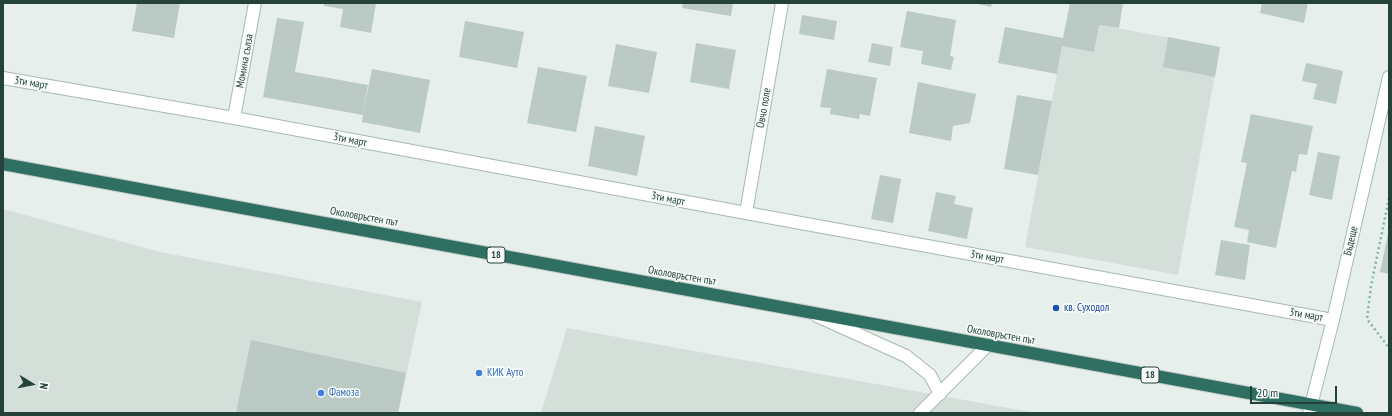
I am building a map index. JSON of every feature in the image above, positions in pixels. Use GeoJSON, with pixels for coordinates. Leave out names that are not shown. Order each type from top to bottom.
{"type":"FeatureCollection","features":[{"type":"Feature","properties":{"kind":"highway","name":"Околовръстен път"},"geometry":{"type":"LineString","coordinates":[[3,164],[809,312],[1310,409],[1357,413]]}},
{"type":"Feature","properties":{"kind":"street","name":"Момина сълза"},"geometry":{"type":"LineString","coordinates":[[234,118],[255,3]]}},
{"type":"Feature","properties":{"kind":"street","name":"Овчо поле"},"geometry":{"type":"LineString","coordinates":[[746,213],[782,3]]}},
{"type":"Feature","properties":{"kind":"street","name":"Бъдеще"},"geometry":{"type":"LineString","coordinates":[[1310,409],[1333,320],[1389,77]]}},
{"type":"Feature","properties":{"kind":"street","name":"3ти март"},"geometry":{"type":"LineString","coordinates":[[3,78],[234,118],[1333,320]]}},
{"type":"Feature","properties":{"kind":"street"},"geometry":{"type":"LineString","coordinates":[[809,312],[906,356],[930,375],[940,394]]}},
{"type":"Feature","properties":{"kind":"street"},"geometry":{"type":"LineString","coordinates":[[920,413],[988,346]]}},
{"type":"Feature","properties":{"kind":"path"},"geometry":{"type":"LineString","coordinates":[[1389,198],[1371,286],[1367,319],[1389,348]]}},
{"type":"Feature","properties":{"kind":"shaded area"},"geometry":{"type":"Polygon","coordinates":[[[1067,19],[1220,47],[1178,275],[1025,247],[1067,19]]]}},
{"type":"Feature","properties":{"kind":"shaded area"},"geometry":{"type":"Polygon","coordinates":[[[3,209],[160,252],[422,302],[398,413],[3,413],[3,209]]]}},
{"type":"Feature","properties":{"kind":"shaded area"},"geometry":{"type":"Polygon","coordinates":[[[567,328],[1036,413],[541,413],[567,328]]]}},
{"type":"Feature","properties":{"kind":"building"},"geometry":{"type":"Polygon","coordinates":[[[137,3],[180,3],[174,38],[132,31],[137,3]]]}},
{"type":"Feature","properties":{"kind":"building"},"geometry":{"type":"Polygon","coordinates":[[[324,3],[376,3],[371,33],[340,27],[343,9],[324,6],[324,3]]]}},
{"type":"Feature","properties":{"kind":"building"},"geometry":{"type":"Polygon","coordinates":[[[683,3],[733,3],[731,16],[682,8],[683,3]]]}},
{"type":"Feature","properties":{"kind":"building"},"geometry":{"type":"Polygon","coordinates":[[[973,3],[992,3],[991,7],[973,3]]]}},
{"type":"Feature","properties":{"kind":"building"},"geometry":{"type":"Polygon","coordinates":[[[1070,3],[1123,3],[1119,28],[1099,25],[1094,52],[1062,46],[1057,74],[998,63],[1005,27],[1063,38],[1070,3]]]}},
{"type":"Feature","properties":{"kind":"building"},"geometry":{"type":"Polygon","coordinates":[[[1262,3],[1308,3],[1304,23],[1260,13],[1262,3]]]}},
{"type":"Feature","properties":{"kind":"building"},"geometry":{"type":"Polygon","coordinates":[[[907,11],[956,20],[950,56],[954,57],[951,70],[921,64],[923,51],[900,47],[907,11]]]}},
{"type":"Feature","properties":{"kind":"building"},"geometry":{"type":"Polygon","coordinates":[[[802,15],[837,21],[834,40],[799,34],[802,15]]]}},
{"type":"Feature","properties":{"kind":"building"},"geometry":{"type":"Polygon","coordinates":[[[277,18],[304,22],[295,72],[368,85],[363,113],[372,69],[430,80],[420,133],[362,122],[363,115],[263,97],[277,18]]]}},
{"type":"Feature","properties":{"kind":"building"},"geometry":{"type":"Polygon","coordinates":[[[465,21],[524,32],[517,68],[459,57],[465,21]]]}},
{"type":"Feature","properties":{"kind":"building"},"geometry":{"type":"Polygon","coordinates":[[[1168,37],[1220,47],[1215,77],[1163,67],[1168,37]]]}},
{"type":"Feature","properties":{"kind":"building"},"geometry":{"type":"Polygon","coordinates":[[[696,43],[736,50],[729,89],[690,82],[696,43]]]}},
{"type":"Feature","properties":{"kind":"building"},"geometry":{"type":"Polygon","coordinates":[[[872,43],[893,47],[890,66],[868,62],[872,43]]]}},
{"type":"Feature","properties":{"kind":"building"},"geometry":{"type":"Polygon","coordinates":[[[616,44],[657,52],[649,93],[608,86],[616,44]]]}},
{"type":"Feature","properties":{"kind":"building"},"geometry":{"type":"Polygon","coordinates":[[[1306,63],[1343,71],[1336,104],[1313,99],[1317,84],[1302,81],[1306,63]]]}},
{"type":"Feature","properties":{"kind":"building"},"geometry":{"type":"Polygon","coordinates":[[[538,67],[587,76],[576,132],[527,123],[538,67]]]}},
{"type":"Feature","properties":{"kind":"building"},"geometry":{"type":"Polygon","coordinates":[[[827,69],[877,78],[870,116],[860,114],[859,119],[830,114],[831,108],[820,107],[827,69]]]}},
{"type":"Feature","properties":{"kind":"building"},"geometry":{"type":"Polygon","coordinates":[[[918,82],[976,94],[970,123],[953,126],[951,141],[909,133],[918,82]]]}},
{"type":"Feature","properties":{"kind":"building"},"geometry":{"type":"Polygon","coordinates":[[[1017,95],[1052,101],[1038,175],[1004,169],[1017,95]]]}},
{"type":"Feature","properties":{"kind":"building"},"geometry":{"type":"Polygon","coordinates":[[[1251,114],[1313,126],[1307,155],[1299,154],[1296,172],[1292,171],[1276,248],[1247,242],[1249,230],[1234,227],[1247,163],[1241,162],[1251,114]]]}},
{"type":"Feature","properties":{"kind":"building"},"geometry":{"type":"Polygon","coordinates":[[[595,126],[645,136],[637,176],[588,166],[595,126]]]}},
{"type":"Feature","properties":{"kind":"building"},"geometry":{"type":"Polygon","coordinates":[[[1318,152],[1340,156],[1332,200],[1309,195],[1318,152]]]}},
{"type":"Feature","properties":{"kind":"building"},"geometry":{"type":"Polygon","coordinates":[[[880,175],[901,179],[893,223],[871,219],[880,175]]]}},
{"type":"Feature","properties":{"kind":"building"},"geometry":{"type":"Polygon","coordinates":[[[936,192],[956,196],[954,204],[973,208],[967,239],[928,231],[936,192]]]}},
{"type":"Feature","properties":{"kind":"building"},"geometry":{"type":"Polygon","coordinates":[[[1389,234],[1389,274],[1380,272],[1389,234]]]}},
{"type":"Feature","properties":{"kind":"building"},"geometry":{"type":"Polygon","coordinates":[[[1221,240],[1250,245],[1245,280],[1215,275],[1221,240]]]}},
{"type":"Feature","properties":{"kind":"building","name":"Фамоза"},"geometry":{"type":"Polygon","coordinates":[[[251,340],[406,373],[398,413],[236,413],[251,340]]]}},
{"type":"Feature","properties":{"kind":"place","name":"кв. Суходол"},"geometry":{"type":"Point","coordinates":[1056,308]}},
{"type":"Feature","properties":{"kind":"place","name":"КИК Ауто"},"geometry":{"type":"Point","coordinates":[479,373]}},
{"type":"Feature","properties":{"kind":"place","name":"Фамоза"},"geometry":{"type":"Point","coordinates":[321,393]}}]}
